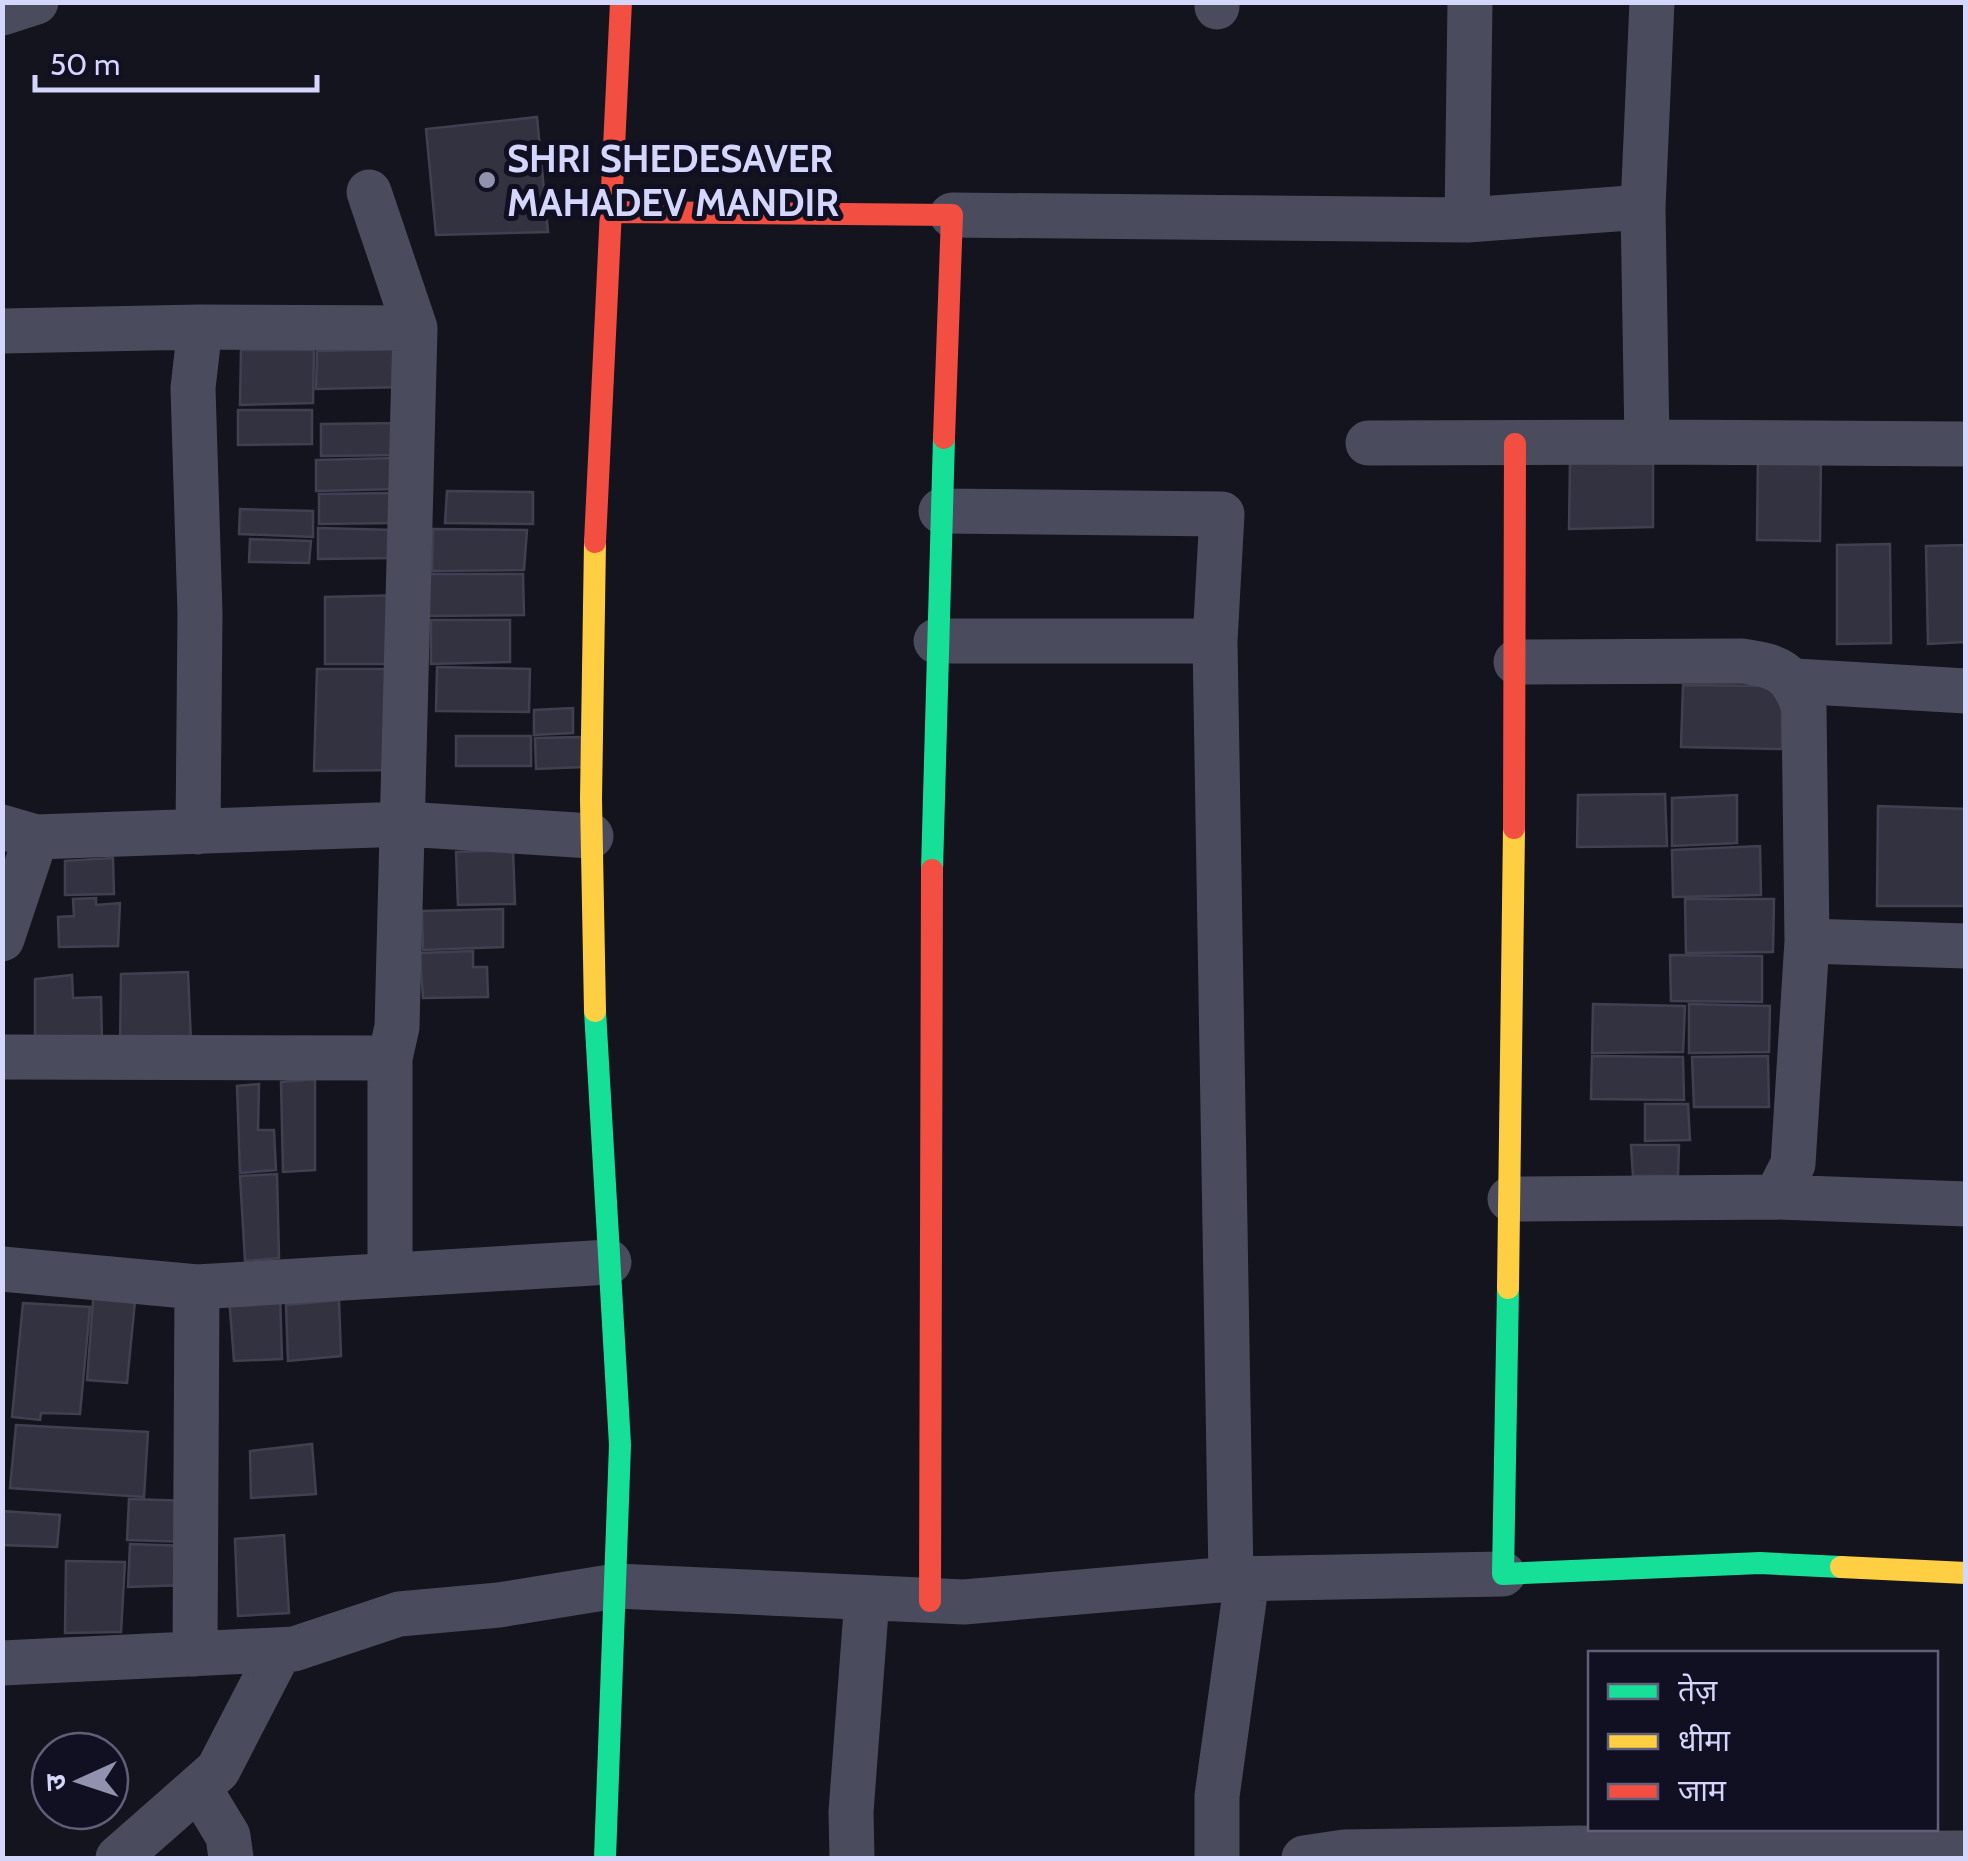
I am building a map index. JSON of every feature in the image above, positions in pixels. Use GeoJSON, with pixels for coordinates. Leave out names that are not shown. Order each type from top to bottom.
{"type":"FeatureCollection","features":[{"type":"Feature","properties":{"kind":"street"},"geometry":{"type":"LineString","coordinates":[[2,13],[36,2]]}},
{"type":"Feature","properties":{"kind":"street"},"geometry":{"type":"LineString","coordinates":[[605,1858],[620,1445],[595,1026],[591,836],[594,569],[621,2]]}},
{"type":"Feature","properties":{"kind":"street"},"geometry":{"type":"LineString","coordinates":[[1467,220],[1470,2]]}},
{"type":"Feature","properties":{"kind":"street"},"geometry":{"type":"LineString","coordinates":[[1648,442],[1643,207],[1652,2]]}},
{"type":"Feature","properties":{"kind":"street"},"geometry":{"type":"LineString","coordinates":[[368,192],[415,328],[405,824],[397,1027],[390,1058],[390,1275]]}},
{"type":"Feature","properties":{"kind":"street"},"geometry":{"type":"LineString","coordinates":[[608,212],[1467,220],[1643,207]]}},
{"type":"Feature","properties":{"kind":"street"},"geometry":{"type":"LineString","coordinates":[[930,1601],[936,641],[952,216]]}},
{"type":"Feature","properties":{"kind":"street"},"geometry":{"type":"LineString","coordinates":[[198,832],[200,613],[193,388],[200,327]]}},
{"type":"Feature","properties":{"kind":"street"},"geometry":{"type":"LineString","coordinates":[[2,331],[415,328]]}},
{"type":"Feature","properties":{"kind":"street"},"geometry":{"type":"LineString","coordinates":[[1368,443],[1962,444]]}},
{"type":"Feature","properties":{"kind":"street"},"geometry":{"type":"LineString","coordinates":[[1503,1574],[1516,662],[1515,444]]}},
{"type":"Feature","properties":{"kind":"street"},"geometry":{"type":"LineString","coordinates":[[941,510],[1222,514],[1215,641],[1239,1579],[1217,1796],[1218,1858]]}},
{"type":"Feature","properties":{"kind":"street"},"geometry":{"type":"LineString","coordinates":[[936,641],[1215,641]]}},
{"type":"Feature","properties":{"kind":"street"},"geometry":{"type":"LineString","coordinates":[[1516,662],[1742,661],[1768,664],[1796,681],[1966,691]]}},
{"type":"Feature","properties":{"kind":"street"},"geometry":{"type":"LineString","coordinates":[[1776,1197],[1793,1164],[1806,941],[1804,708],[1796,681]]}},
{"type":"Feature","properties":{"kind":"street"},"geometry":{"type":"LineString","coordinates":[[2,939],[19,832],[198,832],[405,824],[591,836]]}},
{"type":"Feature","properties":{"kind":"street"},"geometry":{"type":"LineString","coordinates":[[1806,941],[1966,946]]}},
{"type":"Feature","properties":{"kind":"street"},"geometry":{"type":"LineString","coordinates":[[2,1058],[390,1058]]}},
{"type":"Feature","properties":{"kind":"street"},"geometry":{"type":"LineString","coordinates":[[1510,1199],[1776,1197],[1966,1204]]}},
{"type":"Feature","properties":{"kind":"street"},"geometry":{"type":"LineString","coordinates":[[2,1269],[198,1287],[609,1262]]}},
{"type":"Feature","properties":{"kind":"street"},"geometry":{"type":"LineString","coordinates":[[196,1654],[198,1287]]}},
{"type":"Feature","properties":{"kind":"street"},"geometry":{"type":"LineString","coordinates":[[2,1663],[294,1649],[399,1614],[499,1605],[616,1586],[964,1602],[1239,1579],[1760,1564],[1966,1574]]}},
{"type":"Feature","properties":{"kind":"street"},"geometry":{"type":"LineString","coordinates":[[852,1858],[851,1812],[867,1598]]}},
{"type":"Feature","properties":{"kind":"street"},"geometry":{"type":"LineString","coordinates":[[118,1858],[218,1770],[280,1650]]}},
{"type":"Feature","properties":{"kind":"street"},"geometry":{"type":"LineString","coordinates":[[199,1788],[228,1836],[231,1858]]}},
{"type":"Feature","properties":{"kind":"street"},"geometry":{"type":"LineString","coordinates":[[1304,1858],[1344,1852],[1447,1856],[1579,1848],[1747,1856],[1966,1853]]}},
{"type":"Feature","properties":{"kind":"building","name":"SHRI SHEDESAVER MAHADEV MANDIR"},"geometry":{"type":"Polygon","coordinates":[[[537,117],[548,232],[436,235],[426,129],[537,117]]]}},
{"type":"Feature","properties":{"kind":"building"},"geometry":{"type":"Polygon","coordinates":[[[405,349],[404,387],[316,389],[317,351],[405,349]]]}},
{"type":"Feature","properties":{"kind":"building"},"geometry":{"type":"Polygon","coordinates":[[[241,350],[314,350],[313,403],[240,405],[241,350]]]}},
{"type":"Feature","properties":{"kind":"building"},"geometry":{"type":"Polygon","coordinates":[[[238,410],[312,410],[312,444],[238,445],[238,410]]]}},
{"type":"Feature","properties":{"kind":"building"},"geometry":{"type":"Polygon","coordinates":[[[404,423],[404,455],[321,456],[321,424],[404,423]]]}},
{"type":"Feature","properties":{"kind":"building"},"geometry":{"type":"Polygon","coordinates":[[[1758,453],[1821,454],[1820,541],[1757,540],[1758,453]]]}},
{"type":"Feature","properties":{"kind":"building"},"geometry":{"type":"Polygon","coordinates":[[[396,458],[397,489],[316,491],[316,460],[396,458]]]}},
{"type":"Feature","properties":{"kind":"building"},"geometry":{"type":"Polygon","coordinates":[[[1570,462],[1653,464],[1653,527],[1569,529],[1570,462]]]}},
{"type":"Feature","properties":{"kind":"building"},"geometry":{"type":"Polygon","coordinates":[[[447,491],[533,492],[533,524],[445,523],[447,491]]]}},
{"type":"Feature","properties":{"kind":"building"},"geometry":{"type":"Polygon","coordinates":[[[397,493],[399,523],[319,524],[319,494],[397,493]]]}},
{"type":"Feature","properties":{"kind":"building"},"geometry":{"type":"Polygon","coordinates":[[[240,509],[313,511],[313,537],[239,534],[240,509]]]}},
{"type":"Feature","properties":{"kind":"building"},"geometry":{"type":"Polygon","coordinates":[[[318,528],[395,530],[396,558],[318,559],[318,528]]]}},
{"type":"Feature","properties":{"kind":"building"},"geometry":{"type":"Polygon","coordinates":[[[433,529],[527,530],[524,570],[432,571],[433,529]]]}},
{"type":"Feature","properties":{"kind":"building"},"geometry":{"type":"Polygon","coordinates":[[[250,539],[311,541],[309,563],[249,562],[250,539]]]}},
{"type":"Feature","properties":{"kind":"building"},"geometry":{"type":"Polygon","coordinates":[[[1890,544],[1891,643],[1837,644],[1837,545],[1890,544]]]}},
{"type":"Feature","properties":{"kind":"building"},"geometry":{"type":"Polygon","coordinates":[[[1966,545],[1965,658],[1964,642],[1928,644],[1926,546],[1966,545]]]}},
{"type":"Feature","properties":{"kind":"building"},"geometry":{"type":"Polygon","coordinates":[[[425,574],[523,574],[524,615],[426,616],[425,574]]]}},
{"type":"Feature","properties":{"kind":"building"},"geometry":{"type":"Polygon","coordinates":[[[405,595],[404,664],[325,664],[325,597],[405,595]]]}},
{"type":"Feature","properties":{"kind":"building"},"geometry":{"type":"Polygon","coordinates":[[[431,620],[510,620],[510,662],[431,664],[431,620]]]}},
{"type":"Feature","properties":{"kind":"building"},"geometry":{"type":"Polygon","coordinates":[[[437,667],[530,669],[529,712],[436,711],[437,667]]]}},
{"type":"Feature","properties":{"kind":"building"},"geometry":{"type":"Polygon","coordinates":[[[317,669],[405,669],[401,770],[314,771],[317,669]]]}},
{"type":"Feature","properties":{"kind":"building"},"geometry":{"type":"Polygon","coordinates":[[[1683,685],[1782,686],[1782,749],[1681,747],[1683,685]]]}},
{"type":"Feature","properties":{"kind":"building"},"geometry":{"type":"Polygon","coordinates":[[[573,708],[573,733],[534,735],[534,710],[573,708]]]}},
{"type":"Feature","properties":{"kind":"building"},"geometry":{"type":"Polygon","coordinates":[[[456,736],[531,736],[531,766],[456,766],[456,736]]]}},
{"type":"Feature","properties":{"kind":"building"},"geometry":{"type":"Polygon","coordinates":[[[581,737],[583,767],[536,769],[535,738],[581,737]]]}},
{"type":"Feature","properties":{"kind":"building"},"geometry":{"type":"Polygon","coordinates":[[[1665,794],[1667,846],[1577,847],[1578,795],[1665,794]]]}},
{"type":"Feature","properties":{"kind":"building"},"geometry":{"type":"Polygon","coordinates":[[[1737,795],[1737,843],[1672,846],[1672,798],[1737,795]]]}},
{"type":"Feature","properties":{"kind":"building"},"geometry":{"type":"Polygon","coordinates":[[[1878,806],[1966,809],[1966,906],[1877,906],[1878,806]]]}},
{"type":"Feature","properties":{"kind":"building"},"geometry":{"type":"Polygon","coordinates":[[[1760,846],[1761,895],[1673,897],[1672,850],[1760,846]]]}},
{"type":"Feature","properties":{"kind":"building"},"geometry":{"type":"Polygon","coordinates":[[[513,850],[515,904],[458,905],[456,852],[513,850]]]}},
{"type":"Feature","properties":{"kind":"building"},"geometry":{"type":"Polygon","coordinates":[[[113,858],[114,894],[65,895],[65,861],[113,858]]]}},
{"type":"Feature","properties":{"kind":"building"},"geometry":{"type":"Polygon","coordinates":[[[96,898],[96,905],[120,903],[118,946],[59,947],[58,917],[74,916],[73,899],[96,898]]]}},
{"type":"Feature","properties":{"kind":"building"},"geometry":{"type":"Polygon","coordinates":[[[1685,899],[1774,899],[1773,952],[1686,953],[1685,899]]]}},
{"type":"Feature","properties":{"kind":"building"},"geometry":{"type":"Polygon","coordinates":[[[503,909],[503,947],[423,950],[422,911],[503,909]]]}},
{"type":"Feature","properties":{"kind":"building"},"geometry":{"type":"Polygon","coordinates":[[[473,951],[473,967],[487,967],[488,997],[423,998],[420,953],[473,951]]]}},
{"type":"Feature","properties":{"kind":"building"},"geometry":{"type":"Polygon","coordinates":[[[1670,955],[1762,956],[1762,1002],[1671,1001],[1670,955]]]}},
{"type":"Feature","properties":{"kind":"building"},"geometry":{"type":"Polygon","coordinates":[[[188,972],[191,1042],[120,1044],[121,974],[188,972]]]}},
{"type":"Feature","properties":{"kind":"building"},"geometry":{"type":"Polygon","coordinates":[[[72,975],[73,998],[101,997],[102,1042],[35,1044],[35,979],[72,975]]]}},
{"type":"Feature","properties":{"kind":"building"},"geometry":{"type":"Polygon","coordinates":[[[1593,1004],[1685,1006],[1683,1052],[1592,1053],[1593,1004]]]}},
{"type":"Feature","properties":{"kind":"building"},"geometry":{"type":"Polygon","coordinates":[[[1689,1004],[1770,1006],[1769,1052],[1689,1053],[1689,1004]]]}},
{"type":"Feature","properties":{"kind":"building"},"geometry":{"type":"Polygon","coordinates":[[[1592,1056],[1683,1057],[1684,1100],[1591,1099],[1592,1056]]]}},
{"type":"Feature","properties":{"kind":"building"},"geometry":{"type":"Polygon","coordinates":[[[1768,1056],[1769,1107],[1694,1107],[1692,1057],[1768,1056]]]}},
{"type":"Feature","properties":{"kind":"building"},"geometry":{"type":"Polygon","coordinates":[[[315,1079],[315,1170],[283,1172],[281,1082],[315,1079]]]}},
{"type":"Feature","properties":{"kind":"building"},"geometry":{"type":"Polygon","coordinates":[[[259,1084],[258,1130],[274,1130],[276,1170],[240,1173],[237,1086],[259,1084]]]}},
{"type":"Feature","properties":{"kind":"building"},"geometry":{"type":"Polygon","coordinates":[[[1645,1104],[1688,1104],[1690,1140],[1645,1141],[1645,1104]]]}},
{"type":"Feature","properties":{"kind":"building"},"geometry":{"type":"Polygon","coordinates":[[[1631,1145],[1679,1145],[1678,1176],[1633,1176],[1631,1145]]]}},
{"type":"Feature","properties":{"kind":"building"},"geometry":{"type":"Polygon","coordinates":[[[277,1174],[279,1258],[245,1261],[240,1176],[277,1174]]]}},
{"type":"Feature","properties":{"kind":"building"},"geometry":{"type":"Polygon","coordinates":[[[94,1289],[136,1291],[127,1383],[87,1380],[94,1289]]]}},
{"type":"Feature","properties":{"kind":"building"},"geometry":{"type":"Polygon","coordinates":[[[280,1293],[282,1359],[234,1361],[229,1297],[280,1293]]]}},
{"type":"Feature","properties":{"kind":"building"},"geometry":{"type":"Polygon","coordinates":[[[339,1300],[341,1356],[288,1361],[286,1305],[339,1300]]]}},
{"type":"Feature","properties":{"kind":"building"},"geometry":{"type":"Polygon","coordinates":[[[23,1303],[90,1307],[80,1414],[41,1413],[40,1420],[12,1417],[23,1303]]]}},
{"type":"Feature","properties":{"kind":"building"},"geometry":{"type":"Polygon","coordinates":[[[16,1425],[148,1432],[144,1497],[10,1488],[16,1425]]]}},
{"type":"Feature","properties":{"kind":"building"},"geometry":{"type":"Polygon","coordinates":[[[312,1444],[316,1494],[251,1498],[250,1451],[312,1444]]]}},
{"type":"Feature","properties":{"kind":"building"},"geometry":{"type":"Polygon","coordinates":[[[129,1499],[191,1501],[189,1542],[127,1540],[129,1499]]]}},
{"type":"Feature","properties":{"kind":"building"},"geometry":{"type":"Polygon","coordinates":[[[2,1511],[60,1515],[57,1547],[2,1545],[2,1511]]]}},
{"type":"Feature","properties":{"kind":"building"},"geometry":{"type":"Polygon","coordinates":[[[284,1535],[289,1613],[238,1616],[235,1539],[284,1535]]]}},
{"type":"Feature","properties":{"kind":"building"},"geometry":{"type":"Polygon","coordinates":[[[130,1544],[189,1546],[187,1585],[128,1587],[130,1544]]]}},
{"type":"Feature","properties":{"kind":"building"},"geometry":{"type":"Polygon","coordinates":[[[66,1561],[125,1562],[121,1632],[65,1633],[66,1561]]]}},
{"type":"Feature","properties":{"kind":"traffic: fast"},"geometry":{"type":"LineString","coordinates":[[932,870],[944,438]]}},
{"type":"Feature","properties":{"kind":"traffic: fast"},"geometry":{"type":"LineString","coordinates":[[595,1011],[620,1445],[605,1858]]}},
{"type":"Feature","properties":{"kind":"traffic: fast"},"geometry":{"type":"LineString","coordinates":[[1508,1288],[1503,1574],[1760,1563],[1841,1567]]}},
{"type":"Feature","properties":{"kind":"traffic: slow"},"geometry":{"type":"LineString","coordinates":[[595,542],[591,799],[595,1011]]}},
{"type":"Feature","properties":{"kind":"traffic: slow"},"geometry":{"type":"LineString","coordinates":[[1508,1288],[1514,828]]}},
{"type":"Feature","properties":{"kind":"traffic: slow"},"geometry":{"type":"LineString","coordinates":[[1841,1567],[1966,1573]]}},
{"type":"Feature","properties":{"kind":"traffic: jam"},"geometry":{"type":"LineString","coordinates":[[595,542],[621,2]]}},
{"type":"Feature","properties":{"kind":"traffic: jam"},"geometry":{"type":"LineString","coordinates":[[609,212],[952,215],[944,438]]}},
{"type":"Feature","properties":{"kind":"traffic: jam"},"geometry":{"type":"LineString","coordinates":[[1514,828],[1515,444]]}},
{"type":"Feature","properties":{"kind":"traffic: jam"},"geometry":{"type":"LineString","coordinates":[[930,1601],[932,870]]}},
{"type":"Feature","properties":{"kind":"place","name":"SHRI SHEDESAVER MAHADEV MANDIR"},"geometry":{"type":"Point","coordinates":[487,180]}}]}
